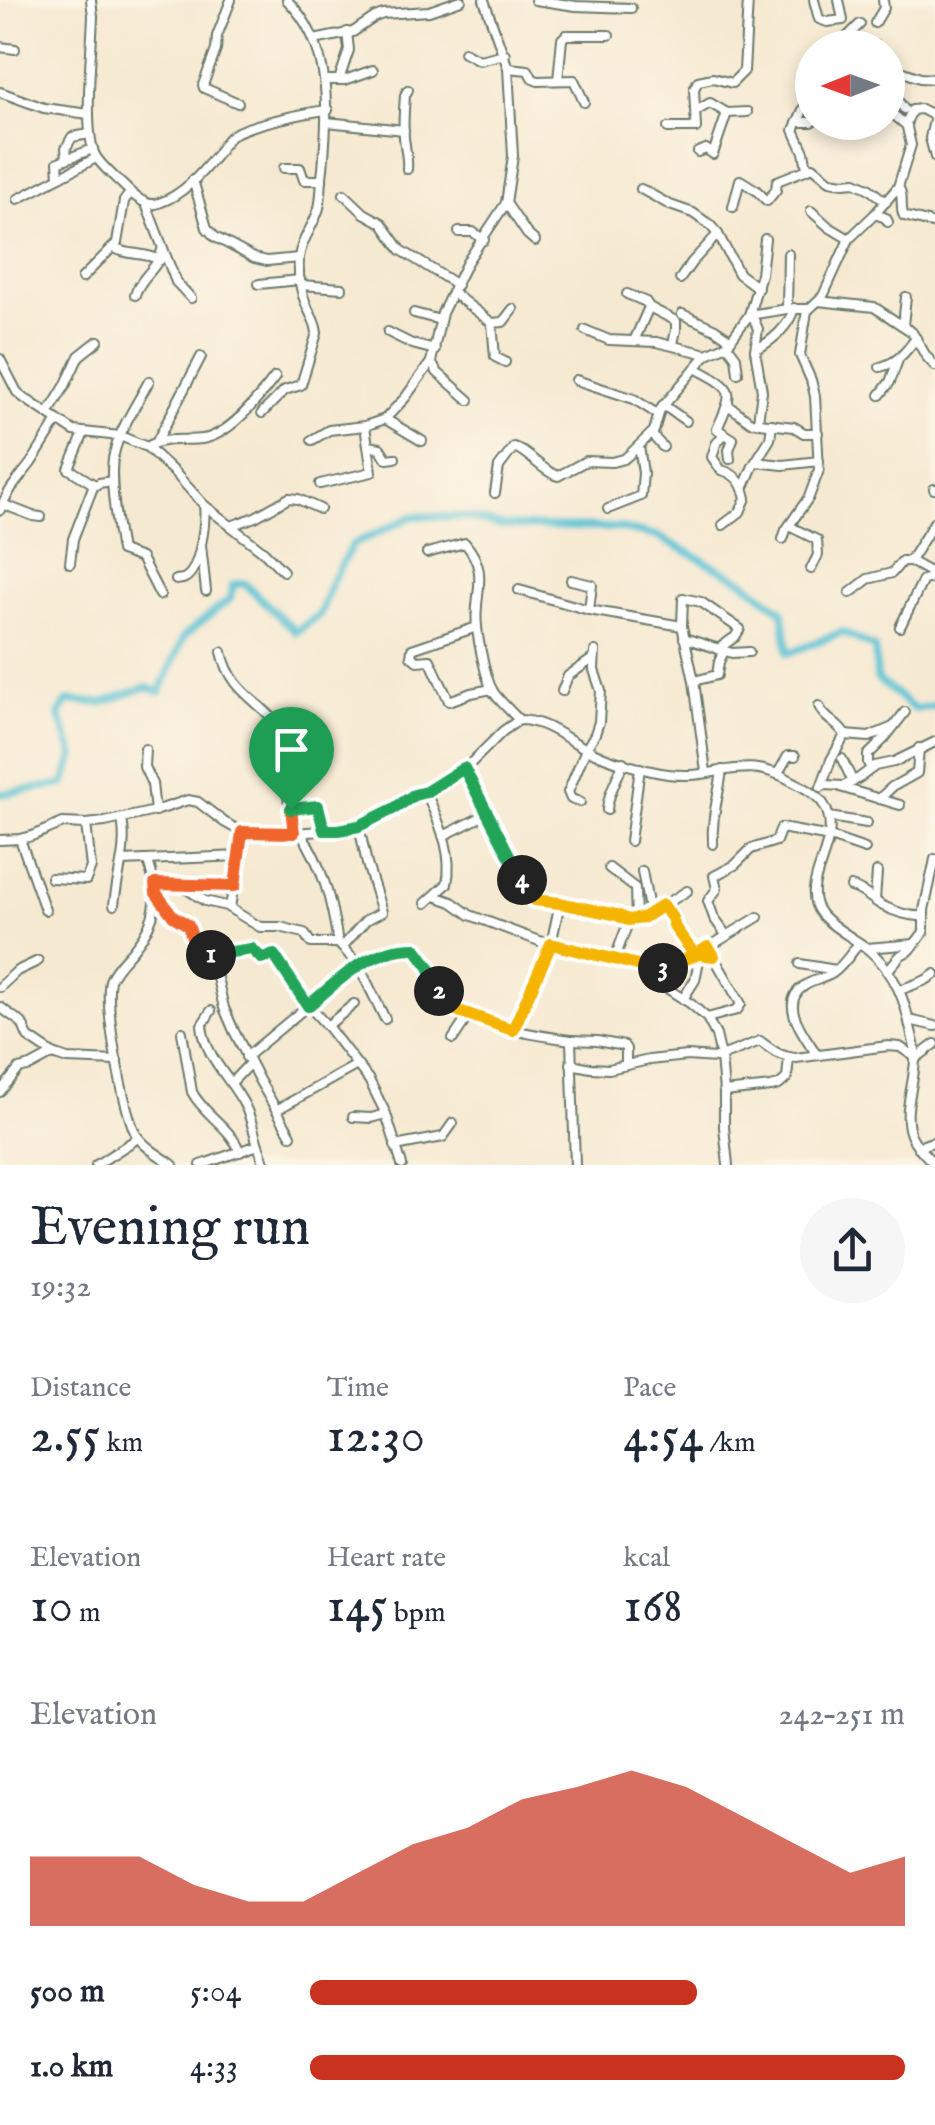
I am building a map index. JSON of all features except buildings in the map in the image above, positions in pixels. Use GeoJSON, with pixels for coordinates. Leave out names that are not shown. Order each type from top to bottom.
{"type":"FeatureCollection","features":[{"type":"Feature","properties":{"kind":"street"},"geometry":{"type":"LineString","coordinates":[[92,0],[89,114],[95,154],[130,193],[146,204],[153,205],[186,188],[233,134],[298,114],[328,110]]}},
{"type":"Feature","properties":{"kind":"street"},"geometry":{"type":"LineString","coordinates":[[231,0],[202,85],[238,103]]}},
{"type":"Feature","properties":{"kind":"street"},"geometry":{"type":"LineString","coordinates":[[262,413],[285,390],[300,386],[317,326],[300,282],[299,258],[319,208],[328,110],[314,40],[287,0]]}},
{"type":"Feature","properties":{"kind":"street"},"geometry":{"type":"LineString","coordinates":[[314,40],[360,28],[375,17],[430,11],[461,0]]}},
{"type":"Feature","properties":{"kind":"street"},"geometry":{"type":"LineString","coordinates":[[312,440],[330,430],[385,419],[404,398],[431,362],[440,320],[467,262],[506,203],[513,156],[508,68],[484,0]]}},
{"type":"Feature","properties":{"kind":"street"},"geometry":{"type":"LineString","coordinates":[[535,0],[631,8]]}},
{"type":"Feature","properties":{"kind":"street"},"geometry":{"type":"LineString","coordinates":[[668,128],[694,129],[697,125],[694,89],[698,81],[713,78],[732,83],[744,71],[748,0]]}},
{"type":"Feature","properties":{"kind":"street"},"geometry":{"type":"LineString","coordinates":[[814,0],[819,19],[827,22],[843,20],[840,0]]}},
{"type":"Feature","properties":{"kind":"street"},"geometry":{"type":"LineString","coordinates":[[874,23],[884,8],[883,0]]}},
{"type":"Feature","properties":{"kind":"street"},"geometry":{"type":"LineString","coordinates":[[854,30],[860,24]]}},
{"type":"Feature","properties":{"kind":"street"},"geometry":{"type":"LineString","coordinates":[[340,80],[349,50],[347,32]]}},
{"type":"Feature","properties":{"kind":"street"},"geometry":{"type":"LineString","coordinates":[[558,80],[562,39],[609,35]]}},
{"type":"Feature","properties":{"kind":"street"},"geometry":{"type":"LineString","coordinates":[[0,47],[15,48]]}},
{"type":"Feature","properties":{"kind":"street"},"geometry":{"type":"LineString","coordinates":[[464,52],[479,60],[504,54]]}},
{"type":"Feature","properties":{"kind":"street"},"geometry":{"type":"LineString","coordinates":[[508,68],[528,70],[535,80],[574,80],[584,102]]}},
{"type":"Feature","properties":{"kind":"street"},"geometry":{"type":"LineString","coordinates":[[325,80],[353,78],[374,70]]}},
{"type":"Feature","properties":{"kind":"street"},"geometry":{"type":"LineString","coordinates":[[905,72],[935,79]]}},
{"type":"Feature","properties":{"kind":"street"},"geometry":{"type":"LineString","coordinates":[[407,169],[404,102],[408,90]]}},
{"type":"Feature","properties":{"kind":"street"},"geometry":{"type":"LineString","coordinates":[[0,92],[44,108],[89,114]]}},
{"type":"Feature","properties":{"kind":"street"},"geometry":{"type":"LineString","coordinates":[[696,111],[710,103],[727,113],[747,112]]}},
{"type":"Feature","properties":{"kind":"street"},"geometry":{"type":"LineString","coordinates":[[782,539],[810,497],[820,462],[813,386],[800,356],[808,310],[824,296],[849,239],[898,187],[912,145],[905,107]]}},
{"type":"Feature","properties":{"kind":"street"},"geometry":{"type":"LineString","coordinates":[[908,110],[935,116],[930,138],[935,158]]}},
{"type":"Feature","properties":{"kind":"street"},"geometry":{"type":"LineString","coordinates":[[698,152],[706,149],[713,154],[727,113]]}},
{"type":"Feature","properties":{"kind":"street"},"geometry":{"type":"LineString","coordinates":[[327,122],[404,130]]}},
{"type":"Feature","properties":{"kind":"street"},"geometry":{"type":"LineString","coordinates":[[66,158],[72,137],[90,134]]}},
{"type":"Feature","properties":{"kind":"street"},"geometry":{"type":"LineString","coordinates":[[798,140],[807,168]]}},
{"type":"Feature","properties":{"kind":"street"},"geometry":{"type":"LineString","coordinates":[[59,176],[58,163],[66,158],[95,154]]}},
{"type":"Feature","properties":{"kind":"street"},"geometry":{"type":"LineString","coordinates":[[18,199],[95,154]]}},
{"type":"Feature","properties":{"kind":"street"},"geometry":{"type":"LineString","coordinates":[[284,168],[300,168],[304,180],[322,180]]}},
{"type":"Feature","properties":{"kind":"street"},"geometry":{"type":"LineString","coordinates":[[733,207],[740,180],[767,201],[776,190],[777,181],[807,168],[816,168],[830,181],[861,184],[886,202]]}},
{"type":"Feature","properties":{"kind":"street"},"geometry":{"type":"LineString","coordinates":[[193,180],[209,233],[254,258],[299,258]]}},
{"type":"Feature","properties":{"kind":"street"},"geometry":{"type":"LineString","coordinates":[[898,187],[904,216],[935,224]]}},
{"type":"Feature","properties":{"kind":"street"},"geometry":{"type":"LineString","coordinates":[[641,189],[670,206],[693,213],[718,234],[739,274],[758,288]]}},
{"type":"Feature","properties":{"kind":"street"},"geometry":{"type":"LineString","coordinates":[[82,278],[114,248],[124,202],[130,193]]}},
{"type":"Feature","properties":{"kind":"street"},"geometry":{"type":"LineString","coordinates":[[344,194],[382,223],[401,250],[455,289],[492,324],[495,357],[505,362]]}},
{"type":"Feature","properties":{"kind":"street"},"geometry":{"type":"LineString","coordinates":[[506,203],[535,241]]}},
{"type":"Feature","properties":{"kind":"street"},"geometry":{"type":"LineString","coordinates":[[146,204],[176,282],[190,298]]}},
{"type":"Feature","properties":{"kind":"street"},"geometry":{"type":"LineString","coordinates":[[811,211],[849,239]]}},
{"type":"Feature","properties":{"kind":"street"},"geometry":{"type":"LineString","coordinates":[[875,214],[888,222]]}},
{"type":"Feature","properties":{"kind":"street"},"geometry":{"type":"LineString","coordinates":[[458,232],[473,232],[484,240]]}},
{"type":"Feature","properties":{"kind":"street"},"geometry":{"type":"LineString","coordinates":[[680,278],[718,234]]}},
{"type":"Feature","properties":{"kind":"street"},"geometry":{"type":"LineString","coordinates":[[495,493],[499,467],[514,447],[558,476],[586,462],[618,461],[639,446],[654,431],[657,414],[706,354],[729,342],[751,315],[765,239]]}},
{"type":"Feature","properties":{"kind":"street"},"geometry":{"type":"LineString","coordinates":[[135,295],[160,260],[163,245]]}},
{"type":"Feature","properties":{"kind":"street"},"geometry":{"type":"LineString","coordinates":[[114,248],[160,260]]}},
{"type":"Feature","properties":{"kind":"street"},"geometry":{"type":"LineString","coordinates":[[755,350],[787,324],[791,309],[788,254]]}},
{"type":"Feature","properties":{"kind":"street"},"geometry":{"type":"LineString","coordinates":[[259,284],[300,282],[342,288]]}},
{"type":"Feature","properties":{"kind":"street"},"geometry":{"type":"LineString","coordinates":[[628,294],[676,321],[673,344]]}},
{"type":"Feature","properties":{"kind":"street"},"geometry":{"type":"LineString","coordinates":[[903,325],[906,297]]}},
{"type":"Feature","properties":{"kind":"street"},"geometry":{"type":"LineString","coordinates":[[818,301],[874,307],[903,325],[935,366]]}},
{"type":"Feature","properties":{"kind":"street"},"geometry":{"type":"LineString","coordinates":[[634,342],[649,306]]}},
{"type":"Feature","properties":{"kind":"street"},"geometry":{"type":"LineString","coordinates":[[492,324],[503,322],[514,309]]}},
{"type":"Feature","properties":{"kind":"street"},"geometry":{"type":"LineString","coordinates":[[751,315],[808,310]]}},
{"type":"Feature","properties":{"kind":"street"},"geometry":{"type":"LineString","coordinates":[[414,313],[440,320]]}},
{"type":"Feature","properties":{"kind":"street"},"geometry":{"type":"LineString","coordinates":[[682,314],[714,329],[729,342],[738,374]]}},
{"type":"Feature","properties":{"kind":"street"},"geometry":{"type":"LineString","coordinates":[[751,315],[758,329],[755,350],[762,391],[758,421]]}},
{"type":"Feature","properties":{"kind":"street"},"geometry":{"type":"LineString","coordinates":[[585,330],[609,340],[673,344],[706,354]]}},
{"type":"Feature","properties":{"kind":"street"},"geometry":{"type":"LineString","coordinates":[[388,332],[435,350]]}},
{"type":"Feature","properties":{"kind":"street"},"geometry":{"type":"LineString","coordinates":[[880,366],[906,352],[916,338]]}},
{"type":"Feature","properties":{"kind":"street"},"geometry":{"type":"LineString","coordinates":[[48,414],[79,356],[98,341]]}},
{"type":"Feature","properties":{"kind":"street"},"geometry":{"type":"LineString","coordinates":[[157,441],[201,357]]}},
{"type":"Feature","properties":{"kind":"street"},"geometry":{"type":"LineString","coordinates":[[880,396],[898,358]]}},
{"type":"Feature","properties":{"kind":"street"},"geometry":{"type":"LineString","coordinates":[[0,360],[3,376],[57,422],[84,433],[120,436],[147,447],[204,505],[283,571]]}},
{"type":"Feature","properties":{"kind":"street"},"geometry":{"type":"LineString","coordinates":[[431,362],[469,400]]}},
{"type":"Feature","properties":{"kind":"street"},"geometry":{"type":"LineString","coordinates":[[695,368],[723,383],[728,393],[728,405],[717,426],[718,431],[733,439],[730,459]]}},
{"type":"Feature","properties":{"kind":"street"},"geometry":{"type":"LineString","coordinates":[[147,447],[157,441],[217,436],[256,402],[275,377]]}},
{"type":"Feature","properties":{"kind":"street"},"geometry":{"type":"LineString","coordinates":[[576,380],[634,399],[657,414]]}},
{"type":"Feature","properties":{"kind":"street"},"geometry":{"type":"LineString","coordinates":[[149,381],[120,436],[112,458],[112,481],[121,551],[140,558],[160,595]]}},
{"type":"Feature","properties":{"kind":"street"},"geometry":{"type":"LineString","coordinates":[[728,405],[751,422],[818,434]]}},
{"type":"Feature","properties":{"kind":"street"},"geometry":{"type":"LineString","coordinates":[[664,406],[686,421]]}},
{"type":"Feature","properties":{"kind":"street"},"geometry":{"type":"LineString","coordinates":[[385,419],[422,442]]}},
{"type":"Feature","properties":{"kind":"street"},"geometry":{"type":"LineString","coordinates":[[41,517],[1,507],[9,489],[57,422]]}},
{"type":"Feature","properties":{"kind":"street"},"geometry":{"type":"LineString","coordinates":[[743,489],[770,438],[772,424]]}},
{"type":"Feature","properties":{"kind":"street"},"geometry":{"type":"LineString","coordinates":[[320,484],[372,472],[365,426]]}},
{"type":"Feature","properties":{"kind":"street"},"geometry":{"type":"LineString","coordinates":[[84,433],[69,469],[95,485],[112,481]]}},
{"type":"Feature","properties":{"kind":"street"},"geometry":{"type":"LineString","coordinates":[[650,434],[663,447]]}},
{"type":"Feature","properties":{"kind":"street"},"geometry":{"type":"LineString","coordinates":[[723,525],[740,512],[746,498],[737,477],[721,470],[712,457],[724,434]]}},
{"type":"Feature","properties":{"kind":"street"},"geometry":{"type":"LineString","coordinates":[[369,446],[378,447],[387,459],[394,458]]}},
{"type":"Feature","properties":{"kind":"street"},"geometry":{"type":"LineString","coordinates":[[608,509],[641,496],[643,460],[639,446]]}},
{"type":"Feature","properties":{"kind":"street"},"geometry":{"type":"LineString","coordinates":[[756,462],[820,462]]}},
{"type":"Feature","properties":{"kind":"street"},"geometry":{"type":"LineString","coordinates":[[70,564],[73,539],[95,485]]}},
{"type":"Feature","properties":{"kind":"street"},"geometry":{"type":"LineString","coordinates":[[231,526],[289,498],[320,509]]}},
{"type":"Feature","properties":{"kind":"street"},"geometry":{"type":"LineString","coordinates":[[204,505],[201,545],[206,591]]}},
{"type":"Feature","properties":{"kind":"street"},"geometry":{"type":"LineString","coordinates":[[910,561],[935,521]]}},
{"type":"Feature","properties":{"kind":"street"},"geometry":{"type":"LineString","coordinates":[[789,526],[817,540],[818,555],[811,568]]}},
{"type":"Feature","properties":{"kind":"street"},"geometry":{"type":"LineString","coordinates":[[428,554],[467,544],[479,566],[476,626],[492,690],[519,720]]}},
{"type":"Feature","properties":{"kind":"street"},"geometry":{"type":"LineString","coordinates":[[176,580],[187,577],[193,569],[201,545]]}},
{"type":"Feature","properties":{"kind":"street"},"geometry":{"type":"LineString","coordinates":[[850,594],[868,578],[892,573],[902,562],[910,561],[935,576]]}},
{"type":"Feature","properties":{"kind":"street"},"geometry":{"type":"LineString","coordinates":[[900,628],[923,580],[935,576]]}},
{"type":"Feature","properties":{"kind":"street"},"geometry":{"type":"LineString","coordinates":[[571,580],[592,585],[589,610]]}},
{"type":"Feature","properties":{"kind":"street"},"geometry":{"type":"LineString","coordinates":[[520,590],[589,610],[682,626]]}},
{"type":"Feature","properties":{"kind":"street"},"geometry":{"type":"LineString","coordinates":[[694,681],[717,675],[721,650],[740,629],[706,606],[683,598],[682,626],[706,772]]}},
{"type":"Feature","properties":{"kind":"street"},"geometry":{"type":"LineString","coordinates":[[476,626],[412,649],[411,656],[417,662],[430,660],[448,702],[471,692],[492,690]]}},
{"type":"Feature","properties":{"kind":"street"},"geometry":{"type":"LineString","coordinates":[[684,638],[738,654],[750,652]]}},
{"type":"Feature","properties":{"kind":"street"},"geometry":{"type":"LineString","coordinates":[[222,652],[226,669],[235,682],[285,736],[290,756],[288,790],[297,833],[316,857],[341,944],[358,964],[385,1019]]}},
{"type":"Feature","properties":{"kind":"street"},"geometry":{"type":"LineString","coordinates":[[562,690],[568,676],[594,655],[601,691],[599,722],[568,792],[571,800],[580,802]]}},
{"type":"Feature","properties":{"kind":"street"},"geometry":{"type":"LineString","coordinates":[[818,706],[845,734],[869,736],[892,727]]}},
{"type":"Feature","properties":{"kind":"street"},"geometry":{"type":"LineString","coordinates":[[872,769],[868,755],[905,712]]}},
{"type":"Feature","properties":{"kind":"street"},"geometry":{"type":"LineString","coordinates":[[0,840],[20,839],[63,822],[86,824],[122,819],[188,800],[242,832],[297,833],[359,826],[464,768],[519,720],[534,722],[586,748],[640,768],[676,775],[792,768]]}},
{"type":"Feature","properties":{"kind":"street"},"geometry":{"type":"LineString","coordinates":[[814,794],[824,785],[831,760],[845,734]]}},
{"type":"Feature","properties":{"kind":"street"},"geometry":{"type":"LineString","coordinates":[[840,787],[918,748],[935,747]]}},
{"type":"Feature","properties":{"kind":"street"},"geometry":{"type":"LineString","coordinates":[[880,800],[917,773],[918,748]]}},
{"type":"Feature","properties":{"kind":"street"},"geometry":{"type":"LineString","coordinates":[[146,749],[144,766],[152,784],[155,811]]}},
{"type":"Feature","properties":{"kind":"street"},"geometry":{"type":"LineString","coordinates":[[831,760],[842,759],[849,750]]}},
{"type":"Feature","properties":{"kind":"street"},"geometry":{"type":"LineString","coordinates":[[779,771],[790,754],[795,756]]}},
{"type":"Feature","properties":{"kind":"street"},"geometry":{"type":"LineString","coordinates":[[842,759],[853,782]]}},
{"type":"Feature","properties":{"kind":"street"},"geometry":{"type":"LineString","coordinates":[[608,810],[608,797],[623,762]]}},
{"type":"Feature","properties":{"kind":"street"},"geometry":{"type":"LineString","coordinates":[[464,768],[530,898],[632,919],[650,914],[687,891]]}},
{"type":"Feature","properties":{"kind":"street"},"geometry":{"type":"LineString","coordinates":[[630,841],[640,768]]}},
{"type":"Feature","properties":{"kind":"street"},"geometry":{"type":"LineString","coordinates":[[713,844],[714,806],[720,796],[722,770]]}},
{"type":"Feature","properties":{"kind":"street"},"geometry":{"type":"LineString","coordinates":[[779,771],[814,794],[829,817],[830,837],[815,881],[815,904],[830,922],[863,946],[900,990],[915,1058],[909,1131],[931,1162]]}},
{"type":"Feature","properties":{"kind":"street"},"geometry":{"type":"LineString","coordinates":[[824,785],[900,805]]}},
{"type":"Feature","properties":{"kind":"street"},"geometry":{"type":"LineString","coordinates":[[426,792],[448,853],[449,876],[447,884],[426,903]]}},
{"type":"Feature","properties":{"kind":"street"},"geometry":{"type":"LineString","coordinates":[[291,809],[318,806],[324,830]]}},
{"type":"Feature","properties":{"kind":"street"},"geometry":{"type":"LineString","coordinates":[[443,836],[487,814]]}},
{"type":"Feature","properties":{"kind":"street"},"geometry":{"type":"LineString","coordinates":[[829,817],[867,823]]}},
{"type":"Feature","properties":{"kind":"street"},"geometry":{"type":"LineString","coordinates":[[114,904],[125,841],[122,819]]}},
{"type":"Feature","properties":{"kind":"street"},"geometry":{"type":"LineString","coordinates":[[51,878],[86,880],[91,866],[86,824]]}},
{"type":"Feature","properties":{"kind":"street"},"geometry":{"type":"LineString","coordinates":[[179,884],[264,928],[304,933],[311,943],[341,944],[366,920],[382,912],[366,864],[359,826]]}},
{"type":"Feature","properties":{"kind":"street"},"geometry":{"type":"LineString","coordinates":[[726,935],[708,901],[717,889],[716,874],[751,849],[776,841],[781,828],[865,848]]}},
{"type":"Feature","properties":{"kind":"street"},"geometry":{"type":"LineString","coordinates":[[230,908],[242,832]]}},
{"type":"Feature","properties":{"kind":"street"},"geometry":{"type":"LineString","coordinates":[[20,839],[45,910]]}},
{"type":"Feature","properties":{"kind":"street"},"geometry":{"type":"LineString","coordinates":[[122,862],[240,856]]}},
{"type":"Feature","properties":{"kind":"street"},"geometry":{"type":"LineString","coordinates":[[887,971],[915,944],[924,928],[935,858]]}},
{"type":"Feature","properties":{"kind":"street"},"geometry":{"type":"LineString","coordinates":[[148,861],[156,888],[173,916],[188,925],[192,937],[212,956],[224,1008],[248,1060],[291,1135]]}},
{"type":"Feature","properties":{"kind":"street"},"geometry":{"type":"LineString","coordinates":[[609,868],[634,888],[632,919],[615,958]]}},
{"type":"Feature","properties":{"kind":"street"},"geometry":{"type":"LineString","coordinates":[[642,871],[650,914]]}},
{"type":"Feature","properties":{"kind":"street"},"geometry":{"type":"LineString","coordinates":[[875,900],[876,872]]}},
{"type":"Feature","properties":{"kind":"street"},"geometry":{"type":"LineString","coordinates":[[156,888],[179,884],[235,886]]}},
{"type":"Feature","properties":{"kind":"street"},"geometry":{"type":"LineString","coordinates":[[851,887],[902,913],[924,916]]}},
{"type":"Feature","properties":{"kind":"street"},"geometry":{"type":"LineString","coordinates":[[156,888],[151,921],[121,962],[108,993],[128,1112],[138,1138],[173,1165]]}},
{"type":"Feature","properties":{"kind":"street"},"geometry":{"type":"LineString","coordinates":[[435,896],[480,920],[551,944],[646,968],[707,1018],[716,1035],[724,1092],[728,1164],[719,1165]]}},
{"type":"Feature","properties":{"kind":"street"},"geometry":{"type":"LineString","coordinates":[[513,1030],[551,944],[560,903]]}},
{"type":"Feature","properties":{"kind":"street"},"geometry":{"type":"LineString","coordinates":[[663,905],[675,928],[701,952],[714,956],[741,1004],[737,1010],[707,1018]]}},
{"type":"Feature","properties":{"kind":"street"},"geometry":{"type":"LineString","coordinates":[[656,978],[666,965],[701,952],[758,918]]}},
{"type":"Feature","properties":{"kind":"street"},"geometry":{"type":"LineString","coordinates":[[924,928],[935,924]]}},
{"type":"Feature","properties":{"kind":"street"},"geometry":{"type":"LineString","coordinates":[[817,1055],[792,1009],[799,988],[836,970],[863,946],[915,944]]}},
{"type":"Feature","properties":{"kind":"street"},"geometry":{"type":"LineString","coordinates":[[889,947],[901,955]]}},
{"type":"Feature","properties":{"kind":"street"},"geometry":{"type":"LineString","coordinates":[[231,1083],[248,1060],[358,964],[415,948],[443,996],[456,1010],[513,1030],[624,1046],[626,1065]]}},
{"type":"Feature","properties":{"kind":"street"},"geometry":{"type":"LineString","coordinates":[[212,956],[252,949],[261,958],[274,955],[378,1096],[402,1165]]}},
{"type":"Feature","properties":{"kind":"street"},"geometry":{"type":"LineString","coordinates":[[683,999],[695,980],[701,952]]}},
{"type":"Feature","properties":{"kind":"street"},"geometry":{"type":"LineString","coordinates":[[0,988],[17,971],[38,961]]}},
{"type":"Feature","properties":{"kind":"street"},"geometry":{"type":"LineString","coordinates":[[800,964],[836,970]]}},
{"type":"Feature","properties":{"kind":"street"},"geometry":{"type":"LineString","coordinates":[[900,990],[935,974]]}},
{"type":"Feature","properties":{"kind":"street"},"geometry":{"type":"LineString","coordinates":[[327,1026],[354,1004]]}},
{"type":"Feature","properties":{"kind":"street"},"geometry":{"type":"LineString","coordinates":[[0,1007],[22,1022],[28,1037],[53,1054],[68,1059],[117,1061]]}},
{"type":"Feature","properties":{"kind":"street"},"geometry":{"type":"LineString","coordinates":[[210,1011],[202,1025],[203,1036],[217,1066],[246,1108],[264,1165]]}},
{"type":"Feature","properties":{"kind":"street"},"geometry":{"type":"LineString","coordinates":[[453,1039],[469,1015]]}},
{"type":"Feature","properties":{"kind":"street"},"geometry":{"type":"LineString","coordinates":[[909,1020],[935,1026]]}},
{"type":"Feature","properties":{"kind":"street"},"geometry":{"type":"LineString","coordinates":[[182,1032],[192,1092],[228,1131],[240,1152]]}},
{"type":"Feature","properties":{"kind":"street"},"geometry":{"type":"LineString","coordinates":[[571,1040],[575,1165]]}},
{"type":"Feature","properties":{"kind":"street"},"geometry":{"type":"LineString","coordinates":[[572,1064],[609,1069],[649,1060],[720,1057],[760,1041],[769,1050],[788,1057],[888,1046],[900,1047],[915,1058]]}},
{"type":"Feature","properties":{"kind":"street"},"geometry":{"type":"LineString","coordinates":[[915,1058],[935,1044]]}},
{"type":"Feature","properties":{"kind":"street"},"geometry":{"type":"LineString","coordinates":[[0,1092],[19,1068],[53,1054]]}},
{"type":"Feature","properties":{"kind":"street"},"geometry":{"type":"LineString","coordinates":[[724,1092],[779,1085],[787,1078],[788,1057]]}},
{"type":"Feature","properties":{"kind":"street"},"geometry":{"type":"LineString","coordinates":[[278,1110],[357,1065]]}},
{"type":"Feature","properties":{"kind":"street"},"geometry":{"type":"LineString","coordinates":[[353,1116],[370,1118],[386,1114]]}},
{"type":"Feature","properties":{"kind":"street"},"geometry":{"type":"LineString","coordinates":[[395,1146],[442,1137],[452,1123]]}},
{"type":"Feature","properties":{"kind":"street"},"geometry":{"type":"LineString","coordinates":[[96,1165],[138,1138]]}},
{"type":"Feature","properties":{"kind":"street"},"geometry":{"type":"LineString","coordinates":[[918,1147],[935,1141]]}},
{"type":"Feature","properties":{"kind":"street"},"geometry":{"type":"LineString","coordinates":[[201,1165],[258,1146]]}},
{"type":"Feature","properties":{"kind":"waterway"},"geometry":{"type":"LineString","coordinates":[[0,794],[64,784],[74,756],[59,714],[68,701],[102,703],[146,687],[160,692],[184,636],[230,599],[233,585],[244,583],[296,632],[320,614],[352,545],[413,516],[465,517],[503,526],[617,528],[657,536],[745,582],[783,612],[788,653],[843,632],[875,648],[877,679],[914,709],[935,706]]}},
{"type":"Feature","properties":{"kind":"route"},"geometry":{"type":"LineString","coordinates":[[291,809],[294,833],[242,832],[235,886],[155,884],[156,893],[173,916],[188,925],[192,937],[212,956],[252,949],[261,958],[274,955],[308,1006],[358,964],[415,948],[429,967],[437,988],[456,1010],[513,1030],[551,944],[634,964],[646,968],[656,978],[666,965],[694,956],[701,952],[708,947],[714,956],[701,952],[695,955],[663,905],[643,918],[628,920],[530,898],[464,768],[426,792],[349,829],[324,830],[318,806],[291,809]]}}]}
